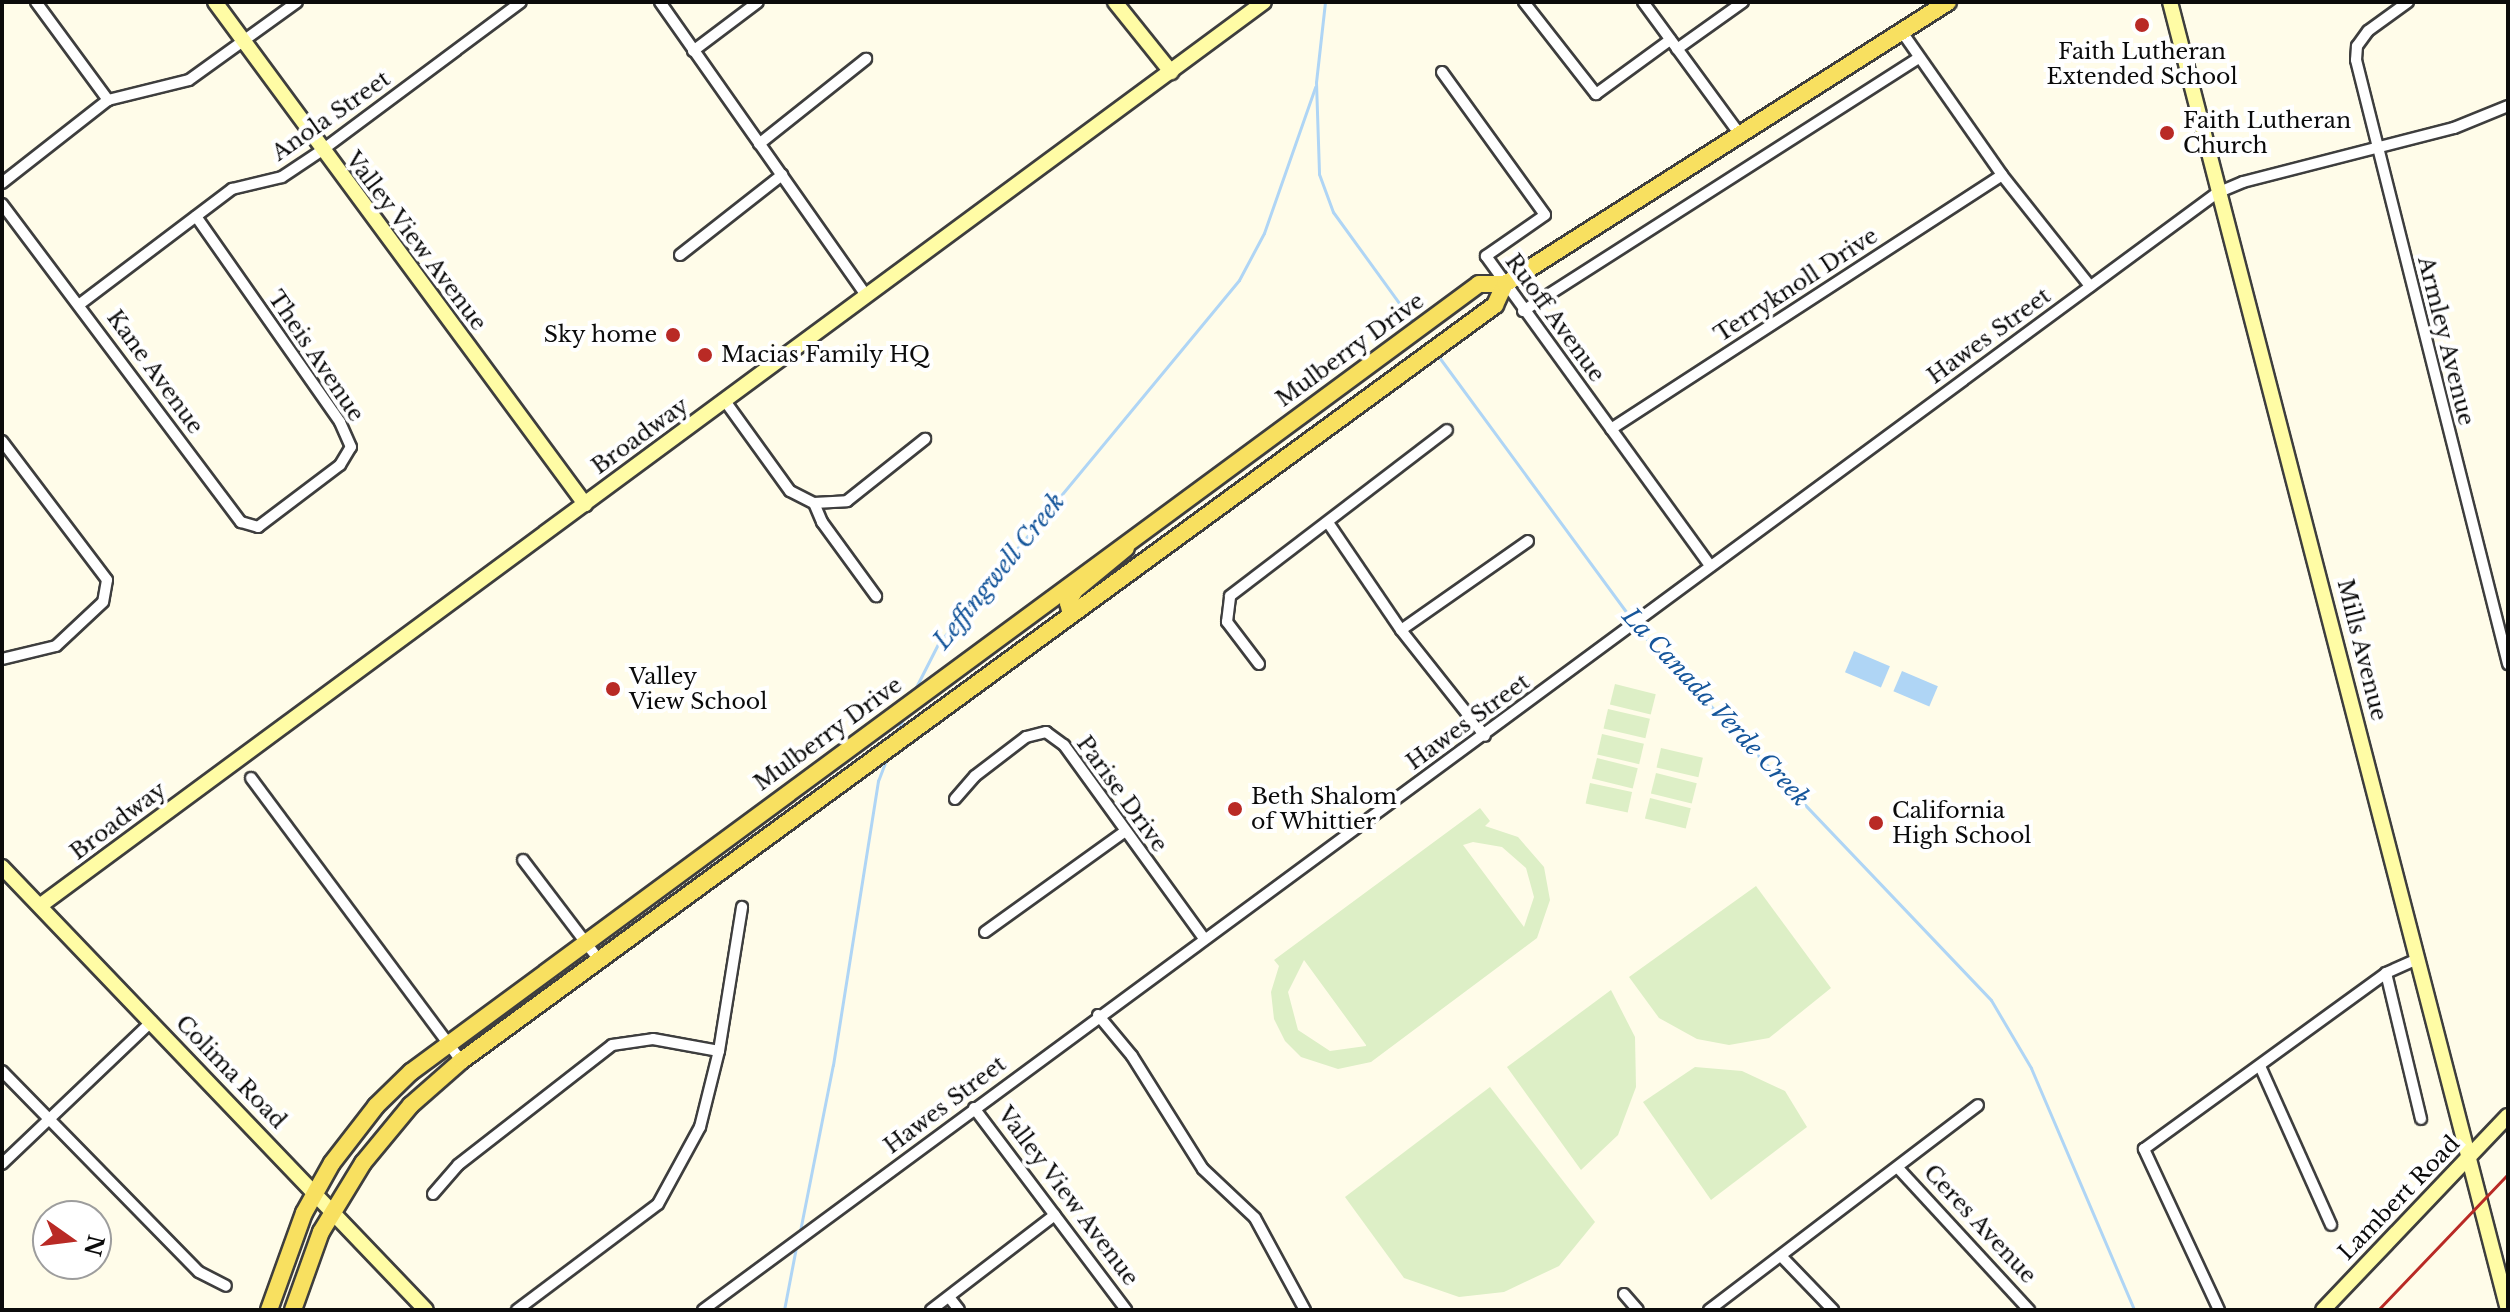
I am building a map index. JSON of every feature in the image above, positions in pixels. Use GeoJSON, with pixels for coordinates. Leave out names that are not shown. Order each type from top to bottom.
{"type":"FeatureCollection","features":[{"type":"Feature","properties":{"kind":"main road","name":"Mulberry Drive"},"geometry":{"type":"LineString","coordinates":[[269,1310],[284,1260],[316,1191],[376,1106],[449,1040],[1479,284],[1505,284],[1948,2]]}},
{"type":"Feature","properties":{"kind":"main road","name":"Mulberry Drive"},"geometry":{"type":"LineString","coordinates":[[293,1310],[333,1209],[411,1105],[461,1061],[850,773],[1495,305],[1505,284]]}},
{"type":"Feature","properties":{"kind":"main road"},"geometry":{"type":"LineString","coordinates":[[1071,614],[1068,603],[1075,590],[1111,565],[1139,531]]}},
{"type":"Feature","properties":{"kind":"street"},"geometry":{"type":"LineString","coordinates":[[36,2],[108,100]]}},
{"type":"Feature","properties":{"kind":"street","name":"Valley View Avenue"},"geometry":{"type":"LineString","coordinates":[[215,2],[321,151],[585,504]]}},
{"type":"Feature","properties":{"kind":"street"},"geometry":{"type":"LineString","coordinates":[[2,183],[108,100],[138,88],[189,80],[297,2]]}},
{"type":"Feature","properties":{"kind":"street","name":"Anola Street"},"geometry":{"type":"LineString","coordinates":[[80,304],[232,189],[282,177],[321,151],[521,2]]}},
{"type":"Feature","properties":{"kind":"street"},"geometry":{"type":"LineString","coordinates":[[660,2],[867,296]]}},
{"type":"Feature","properties":{"kind":"street"},"geometry":{"type":"LineString","coordinates":[[693,51],[758,2]]}},
{"type":"Feature","properties":{"kind":"street"},"geometry":{"type":"LineString","coordinates":[[1115,2],[1171,72]]}},
{"type":"Feature","properties":{"kind":"street","name":"Broadway"},"geometry":{"type":"LineString","coordinates":[[41,905],[1264,2]]}},
{"type":"Feature","properties":{"kind":"street"},"geometry":{"type":"LineString","coordinates":[[1524,2],[1596,94],[1743,2]]}},
{"type":"Feature","properties":{"kind":"street"},"geometry":{"type":"LineString","coordinates":[[1643,2],[1741,136]]}},
{"type":"Feature","properties":{"kind":"street","name":"Mills Avenue"},"geometry":{"type":"LineString","coordinates":[[2170,2],[2508,1310]]}},
{"type":"Feature","properties":{"kind":"street","name":"Armley Avenue"},"geometry":{"type":"LineString","coordinates":[[2408,2],[2368,31],[2357,46],[2356,60],[2508,664]]}},
{"type":"Feature","properties":{"kind":"street"},"geometry":{"type":"LineString","coordinates":[[1902,32],[2002,175],[2090,286]]}},
{"type":"Feature","properties":{"kind":"street"},"geometry":{"type":"LineString","coordinates":[[1523,311],[1919,58]]}},
{"type":"Feature","properties":{"kind":"street"},"geometry":{"type":"LineString","coordinates":[[759,144],[866,59]]}},
{"type":"Feature","properties":{"kind":"street","name":"Ruoff Avenue"},"geometry":{"type":"LineString","coordinates":[[1442,72],[1545,215],[1486,256],[1710,565]]}},
{"type":"Feature","properties":{"kind":"street","name":"Hawes Street"},"geometry":{"type":"LineString","coordinates":[[703,1310],[1203,937],[1485,736],[1710,565],[2217,193],[2376,146],[2454,128],[2508,106]]}},
{"type":"Feature","properties":{"kind":"street"},"geometry":{"type":"LineString","coordinates":[[680,255],[782,175]]}},
{"type":"Feature","properties":{"kind":"street","name":"Terryknoll Drive"},"geometry":{"type":"LineString","coordinates":[[1611,429],[2002,175]]}},
{"type":"Feature","properties":{"kind":"street","name":"Kane Avenue"},"geometry":{"type":"LineString","coordinates":[[2,204],[241,522],[258,527],[287,504]]}},
{"type":"Feature","properties":{"kind":"street","name":"Theis Avenue"},"geometry":{"type":"LineString","coordinates":[[196,216],[340,422],[351,447],[340,465],[287,504]]}},
{"type":"Feature","properties":{"kind":"street"},"geometry":{"type":"LineString","coordinates":[[725,401],[790,491],[814,503],[847,501],[925,439]]}},
{"type":"Feature","properties":{"kind":"street"},"geometry":{"type":"LineString","coordinates":[[1259,664],[1227,622],[1230,596],[1329,524],[1447,430]]}},
{"type":"Feature","properties":{"kind":"street"},"geometry":{"type":"LineString","coordinates":[[2,441],[107,580],[103,602],[56,646],[2,659]]}},
{"type":"Feature","properties":{"kind":"street"},"geometry":{"type":"LineString","coordinates":[[814,503],[822,522],[876,596]]}},
{"type":"Feature","properties":{"kind":"street"},"geometry":{"type":"LineString","coordinates":[[1329,524],[1401,630],[1485,736]]}},
{"type":"Feature","properties":{"kind":"street"},"geometry":{"type":"LineString","coordinates":[[1401,630],[1528,541]]}},
{"type":"Feature","properties":{"kind":"street","name":"Parise Drive"},"geometry":{"type":"LineString","coordinates":[[955,799],[975,776],[1026,737],[1046,732],[1064,745],[1123,833],[1203,937]]}},
{"type":"Feature","properties":{"kind":"street"},"geometry":{"type":"LineString","coordinates":[[251,778],[449,1040],[461,1061]]}},
{"type":"Feature","properties":{"kind":"street"},"geometry":{"type":"LineString","coordinates":[[985,932],[1123,833]]}},
{"type":"Feature","properties":{"kind":"street"},"geometry":{"type":"LineString","coordinates":[[523,860],[586,938],[599,960]]}},
{"type":"Feature","properties":{"kind":"street","name":"Colima Road"},"geometry":{"type":"LineString","coordinates":[[2,867],[316,1191],[426,1310]]}},
{"type":"Feature","properties":{"kind":"street"},"geometry":{"type":"LineString","coordinates":[[517,1310],[658,1204],[700,1127],[719,1051],[742,907]]}},
{"type":"Feature","properties":{"kind":"street"},"geometry":{"type":"LineString","coordinates":[[2219,1310],[2144,1149],[2386,973],[2418,959]]}},
{"type":"Feature","properties":{"kind":"street"},"geometry":{"type":"LineString","coordinates":[[2386,973],[2421,1119]]}},
{"type":"Feature","properties":{"kind":"street"},"geometry":{"type":"LineString","coordinates":[[1098,1015],[1132,1056],[1203,1169],[1255,1218],[1305,1310]]}},
{"type":"Feature","properties":{"kind":"street"},"geometry":{"type":"LineString","coordinates":[[2,1164],[152,1021]]}},
{"type":"Feature","properties":{"kind":"street"},"geometry":{"type":"LineString","coordinates":[[433,1194],[458,1165],[612,1045],[653,1039],[719,1051]]}},
{"type":"Feature","properties":{"kind":"street"},"geometry":{"type":"LineString","coordinates":[[2260,1066],[2331,1225]]}},
{"type":"Feature","properties":{"kind":"street"},"geometry":{"type":"LineString","coordinates":[[2,1071],[53,1118],[199,1272],[226,1286]]}},
{"type":"Feature","properties":{"kind":"street"},"geometry":{"type":"LineString","coordinates":[[1709,1310],[1899,1169],[1978,1105]]}},
{"type":"Feature","properties":{"kind":"street","name":"Valley View Avenue"},"geometry":{"type":"LineString","coordinates":[[974,1108],[1126,1310]]}},
{"type":"Feature","properties":{"kind":"street","name":"Lambert Road"},"geometry":{"type":"LineString","coordinates":[[2323,1310],[2508,1116]]}},
{"type":"Feature","properties":{"kind":"street","name":"Ceres Avenue"},"geometry":{"type":"LineString","coordinates":[[1899,1169],[2029,1310]]}},
{"type":"Feature","properties":{"kind":"street"},"geometry":{"type":"LineString","coordinates":[[931,1310],[1055,1215]]}},
{"type":"Feature","properties":{"kind":"street"},"geometry":{"type":"LineString","coordinates":[[1782,1257],[1833,1310]]}},
{"type":"Feature","properties":{"kind":"street"},"geometry":{"type":"LineString","coordinates":[[1624,1294],[1638,1310]]}},
{"type":"Feature","properties":{"kind":"street"},"geometry":{"type":"LineString","coordinates":[[949,1297],[959,1310]]}},
{"type":"Feature","properties":{"kind":"green space"},"geometry":{"type":"Polygon","coordinates":[[[1615,684],[1656,694],[1651,715],[1610,704],[1615,684]]]}},
{"type":"Feature","properties":{"kind":"green space"},"geometry":{"type":"Polygon","coordinates":[[[1608,709],[1650,719],[1645,738],[1604,728],[1608,709]]]}},
{"type":"Feature","properties":{"kind":"green space"},"geometry":{"type":"Polygon","coordinates":[[[1602,734],[1644,744],[1639,764],[1597,754],[1602,734]]]}},
{"type":"Feature","properties":{"kind":"green space"},"geometry":{"type":"Polygon","coordinates":[[[1661,748],[1703,758],[1698,777],[1657,767],[1661,748]]]}},
{"type":"Feature","properties":{"kind":"green space"},"geometry":{"type":"Polygon","coordinates":[[[1597,758],[1638,768],[1633,789],[1592,778],[1597,758]]]}},
{"type":"Feature","properties":{"kind":"green space"},"geometry":{"type":"Polygon","coordinates":[[[1656,773],[1697,783],[1692,804],[1651,793],[1656,773]]]}},
{"type":"Feature","properties":{"kind":"green space"},"geometry":{"type":"Polygon","coordinates":[[[1590,783],[1632,792],[1628,812],[1586,804],[1590,783]]]}},
{"type":"Feature","properties":{"kind":"green space"},"geometry":{"type":"Polygon","coordinates":[[[1650,798],[1691,808],[1686,829],[1645,818],[1650,798]]]}},
{"type":"Feature","properties":{"kind":"green space"},"geometry":{"type":"Polygon","coordinates":[[[1480,808],[1490,821],[1485,826],[1518,837],[1544,867],[1550,900],[1537,938],[1371,1062],[1338,1069],[1301,1057],[1285,1041],[1274,1019],[1271,992],[1279,966],[1274,960],[1480,808]],[[1473,842],[1463,845],[1524,927],[1534,897],[1526,868],[1502,847],[1473,842]],[[1304,960],[1288,992],[1298,1030],[1330,1051],[1366,1046],[1366,1045],[1304,960]]]}},
{"type":"Feature","properties":{"kind":"green space"},"geometry":{"type":"Polygon","coordinates":[[[1756,886],[1831,988],[1769,1038],[1729,1045],[1697,1039],[1659,1018],[1629,977],[1756,886]]]}},
{"type":"Feature","properties":{"kind":"green space"},"geometry":{"type":"Polygon","coordinates":[[[1611,990],[1635,1037],[1636,1087],[1618,1135],[1581,1170],[1507,1067],[1611,990]]]}},
{"type":"Feature","properties":{"kind":"green space"},"geometry":{"type":"Polygon","coordinates":[[[1695,1067],[1742,1071],[1785,1091],[1807,1127],[1711,1200],[1643,1102],[1695,1067]]]}},
{"type":"Feature","properties":{"kind":"green space"},"geometry":{"type":"Polygon","coordinates":[[[1490,1087],[1595,1222],[1559,1266],[1504,1292],[1459,1297],[1404,1278],[1345,1197],[1490,1087]]]}},
{"type":"Feature","properties":{"kind":"water"},"geometry":{"type":"Polygon","coordinates":[[[1854,651],[1890,666],[1881,687],[1845,672],[1854,651]]]}},
{"type":"Feature","properties":{"kind":"water"},"geometry":{"type":"Polygon","coordinates":[[[1902,671],[1938,686],[1929,706],[1893,691],[1902,671]]]}},
{"type":"Feature","properties":{"kind":"waterway","name":"La Canada Verde Creek"},"geometry":{"type":"LineString","coordinates":[[1325,2],[1316,82],[1319,174],[1333,212],[1415,325]]}},
{"type":"Feature","properties":{"kind":"waterway","name":"Leffingwell Creek"},"geometry":{"type":"LineString","coordinates":[[913,693],[938,644],[1239,280],[1264,233],[1315,87]]}},
{"type":"Feature","properties":{"kind":"waterway","name":"La Canada Verde Creek"},"geometry":{"type":"LineString","coordinates":[[1436,353],[1645,637],[1991,1000],[2031,1068],[2134,1310]]}},
{"type":"Feature","properties":{"kind":"waterway","name":"Leffingwell Creek"},"geometry":{"type":"LineString","coordinates":[[896,734],[903,719]]}},
{"type":"Feature","properties":{"kind":"waterway","name":"Leffingwell Creek"},"geometry":{"type":"LineString","coordinates":[[799,1236],[833,1065],[878,781],[886,760]]}},
{"type":"Feature","properties":{"kind":"waterway","name":"Leffingwell Creek"},"geometry":{"type":"LineString","coordinates":[[784,1310],[796,1247]]}},
{"type":"Feature","properties":{"kind":"railway"},"geometry":{"type":"LineString","coordinates":[[2378,1310],[2508,1174]]}},
{"type":"Feature","properties":{"kind":"place","name":"Faith Lutheran Extended School"},"geometry":{"type":"Point","coordinates":[2142,25]}},
{"type":"Feature","properties":{"kind":"place","name":"Faith Lutheran Church"},"geometry":{"type":"Point","coordinates":[2167,133]}},
{"type":"Feature","properties":{"kind":"place","name":"Sky home"},"geometry":{"type":"Point","coordinates":[673,335]}},
{"type":"Feature","properties":{"kind":"place","name":"Macias Family HQ"},"geometry":{"type":"Point","coordinates":[705,355]}},
{"type":"Feature","properties":{"kind":"place","name":"Valley View School"},"geometry":{"type":"Point","coordinates":[613,689]}},
{"type":"Feature","properties":{"kind":"place","name":"Beth Shalom of Whittier"},"geometry":{"type":"Point","coordinates":[1235,809]}},
{"type":"Feature","properties":{"kind":"place","name":"California High School"},"geometry":{"type":"Point","coordinates":[1876,823]}}]}
